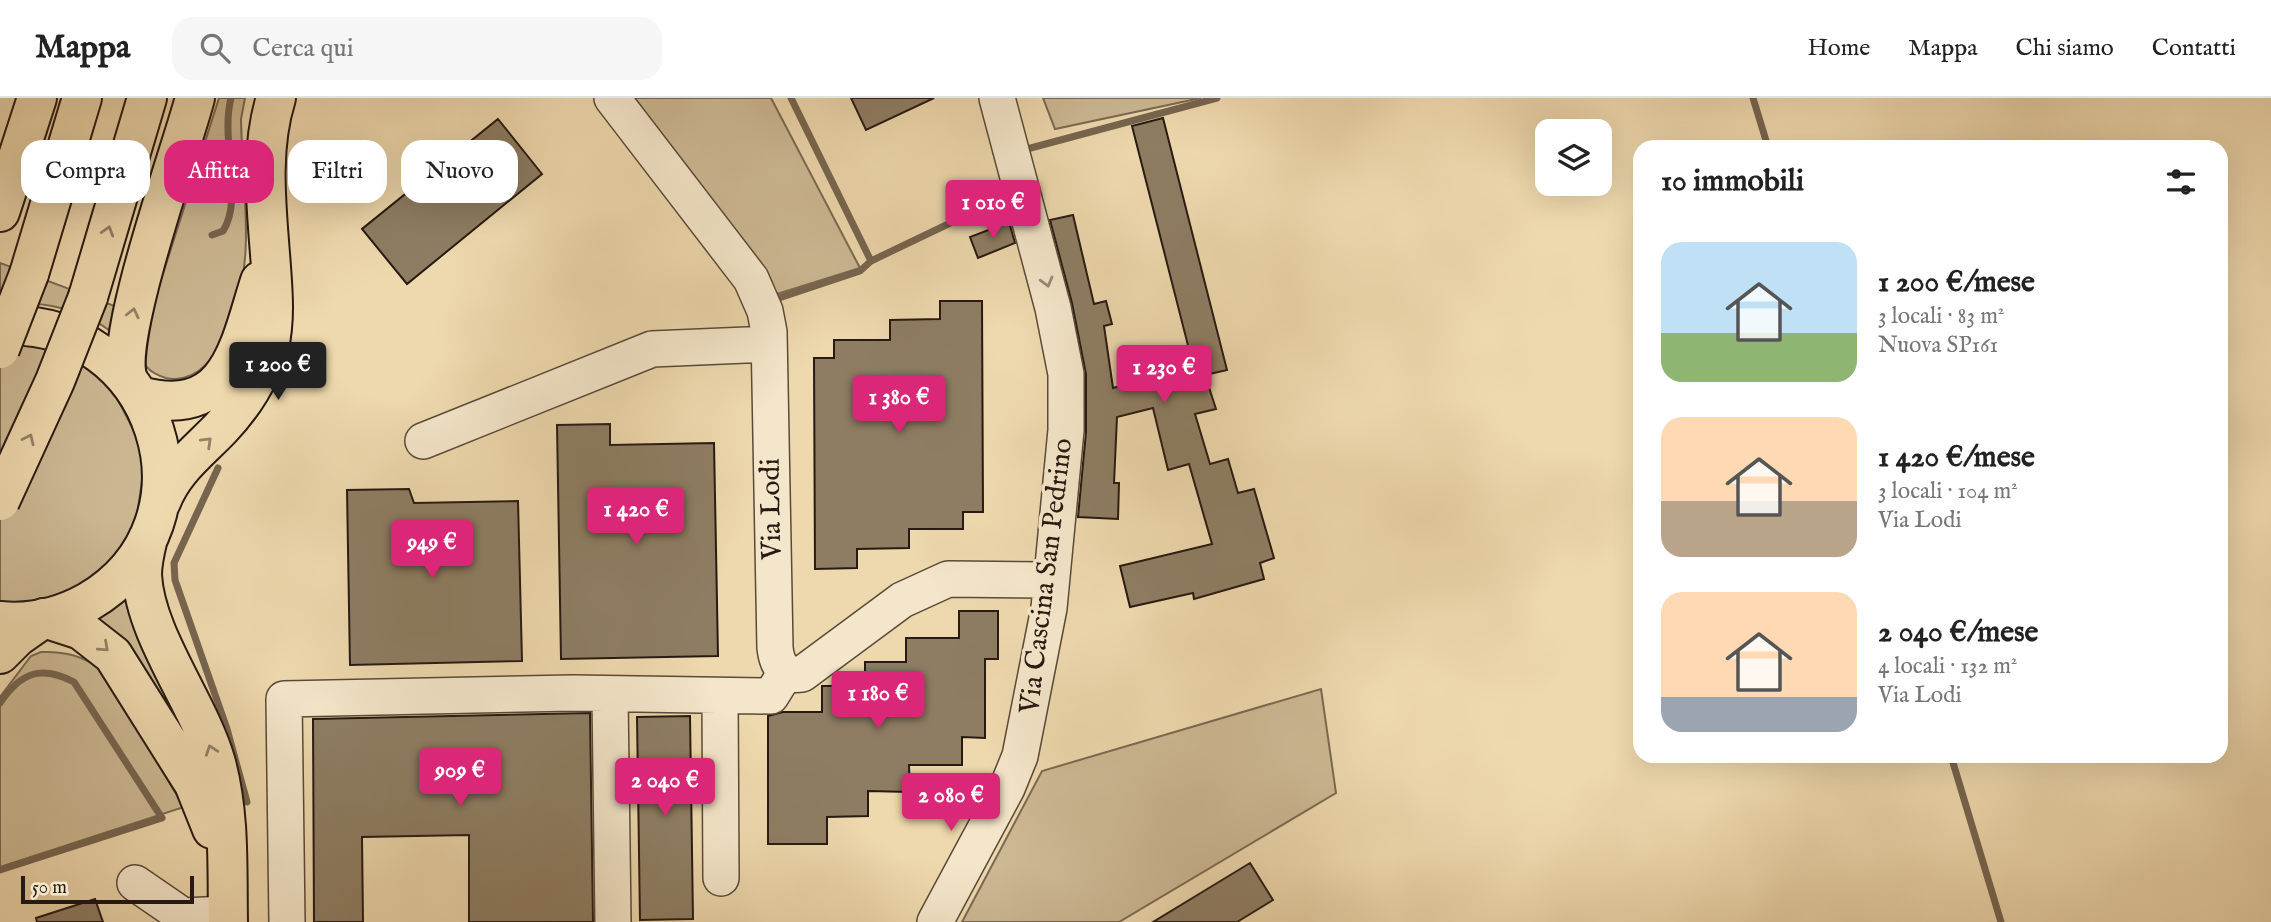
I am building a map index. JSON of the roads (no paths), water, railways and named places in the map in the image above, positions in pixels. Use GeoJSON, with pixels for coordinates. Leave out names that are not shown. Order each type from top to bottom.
{"type":"FeatureCollection","features":[{"type":"Feature","properties":{"kind":"main road"},"geometry":{"type":"LineString","coordinates":[[0,212],[37,98]]}},
{"type":"Feature","properties":{"kind":"main road"},"geometry":{"type":"LineString","coordinates":[[0,349],[29,274],[82,98]]}},
{"type":"Feature","properties":{"kind":"main road"},"geometry":{"type":"LineString","coordinates":[[0,501],[50,393],[88,297],[147,98]]}},
{"type":"Feature","properties":{"kind":"main road"},"geometry":{"type":"LineString","coordinates":[[195,98],[137,295],[125,361],[134,388],[151,418],[160,452],[162,482],[142,572],[146,594],[161,638],[206,736],[219,778],[226,819],[228,909]]}},
{"type":"Feature","properties":{"kind":"main road"},"geometry":{"type":"LineString","coordinates":[[254,98],[256,140]]}},
{"type":"Feature","properties":{"kind":"main road"},"geometry":{"type":"LineString","coordinates":[[268,140],[276,98]]}},
{"type":"Feature","properties":{"kind":"main road"},"geometry":{"type":"LineString","coordinates":[[0,621],[44,618],[75,608],[105,590],[130,566],[152,527],[169,483],[232,416],[264,364],[273,327],[267,203]]}},
{"type":"Feature","properties":{"kind":"main road"},"geometry":{"type":"LineString","coordinates":[[0,326],[34,327],[73,338],[107,358],[134,388],[166,401],[190,400],[216,386],[242,339],[270,249]]}},
{"type":"Feature","properties":{"kind":"main road"},"geometry":{"type":"LineString","coordinates":[[0,654],[44,618]]}},
{"type":"Feature","properties":{"kind":"main road"},"geometry":{"type":"LineString","coordinates":[[44,618],[89,635],[108,649],[121,665],[194,784],[210,821],[228,909]]}},
{"type":"Feature","properties":{"kind":"street","name":"Via Lodi"},"geometry":{"type":"LineString","coordinates":[[612,98],[751,279],[765,311],[769,344],[775,648],[777,662],[786,672]]}},
{"type":"Feature","properties":{"kind":"street","name":"Via Cascina San Pedrino"},"geometry":{"type":"LineString","coordinates":[[935,922],[1016,767],[1032,699],[1051,580],[1066,430],[1066,374],[1053,308],[997,98]]}},
{"type":"Feature","properties":{"kind":"street"},"geometry":{"type":"LineString","coordinates":[[423,441],[652,349],[769,344]]}},
{"type":"Feature","properties":{"kind":"street"},"geometry":{"type":"LineString","coordinates":[[287,922],[284,699],[573,693],[610,696],[771,696],[786,672],[802,674],[902,600],[948,579],[1051,580]]}},
{"type":"Feature","properties":{"kind":"street"},"geometry":{"type":"LineString","coordinates":[[610,696],[613,922]]}},
{"type":"Feature","properties":{"kind":"street"},"geometry":{"type":"LineString","coordinates":[[720,696],[721,878]]}},
{"type":"Feature","properties":{"kind":"street"},"geometry":{"type":"LineString","coordinates":[[135,883],[183,916],[228,909]]}},
{"type":"Feature","properties":{"kind":"waterway"},"geometry":{"type":"LineString","coordinates":[[212,235],[223,231],[232,202],[228,133],[231,98]]}},
{"type":"Feature","properties":{"kind":"waterway"},"geometry":{"type":"LineString","coordinates":[[791,98],[871,261],[1013,193]]}},
{"type":"Feature","properties":{"kind":"waterway"},"geometry":{"type":"LineString","coordinates":[[1027,149],[1217,98]]}},
{"type":"Feature","properties":{"kind":"waterway"},"geometry":{"type":"LineString","coordinates":[[1753,98],[1766,140]]}},
{"type":"Feature","properties":{"kind":"waterway"},"geometry":{"type":"LineString","coordinates":[[779,298],[860,271],[871,261]]}},
{"type":"Feature","properties":{"kind":"waterway"},"geometry":{"type":"LineString","coordinates":[[218,468],[174,563],[175,580],[227,729],[247,802]]}},
{"type":"Feature","properties":{"kind":"waterway"},"geometry":{"type":"LineString","coordinates":[[0,703],[16,684],[32,674],[51,674],[74,682],[162,818],[0,870]]}},
{"type":"Feature","properties":{"kind":"waterway"},"geometry":{"type":"LineString","coordinates":[[1953,763],[2001,922]]}}]}
